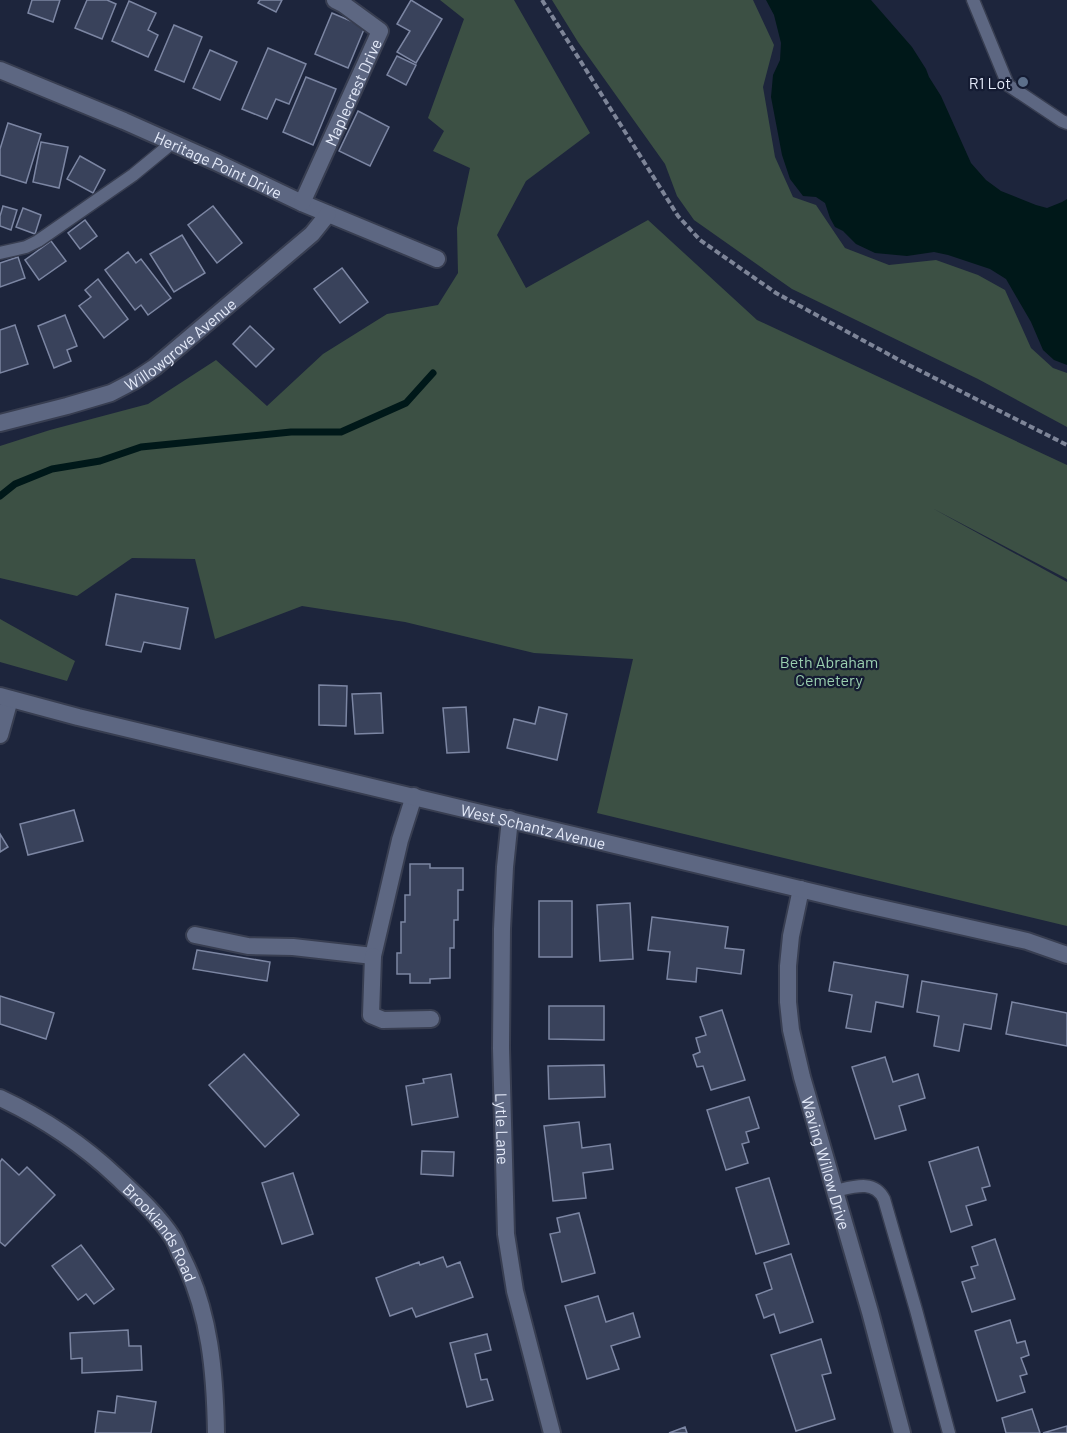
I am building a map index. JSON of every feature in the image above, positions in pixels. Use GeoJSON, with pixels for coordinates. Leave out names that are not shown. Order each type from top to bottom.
{"type":"FeatureCollection","features":[{"type":"Feature","properties":{"kind":"street","name":"Maplecrest Drive"},"geometry":{"type":"LineString","coordinates":[[302,203],[380,31],[344,4],[335,0]]}},
{"type":"Feature","properties":{"kind":"street","name":"Heritage Point Drive"},"geometry":{"type":"LineString","coordinates":[[0,70],[124,121],[302,203],[438,260]]}},
{"type":"Feature","properties":{"kind":"street","name":"Willowgrove Avenue"},"geometry":{"type":"LineString","coordinates":[[0,423],[111,393],[134,381],[155,367],[312,234],[328,214]]}},
{"type":"Feature","properties":{"kind":"street"},"geometry":{"type":"LineString","coordinates":[[0,735],[5,698]]}},
{"type":"Feature","properties":{"kind":"street","name":"West Schantz Avenue"},"geometry":{"type":"LineString","coordinates":[[5,698],[1027,941],[1067,955]]}},
{"type":"Feature","properties":{"kind":"street"},"geometry":{"type":"LineString","coordinates":[[414,796],[400,840],[373,956],[371,1015],[383,1020],[431,1019]]}},
{"type":"Feature","properties":{"kind":"street","name":"Lytle Lane"},"geometry":{"type":"LineString","coordinates":[[510,819],[502,928],[501,1059],[506,1234],[515,1291],[552,1433]]}},
{"type":"Feature","properties":{"kind":"street","name":"Waving Willow Drive"},"geometry":{"type":"LineString","coordinates":[[801,889],[791,936],[788,966],[791,1030],[802,1077],[870,1312],[902,1433]]}},
{"type":"Feature","properties":{"kind":"street"},"geometry":{"type":"LineString","coordinates":[[195,935],[248,946],[292,947],[373,956]]}},
{"type":"Feature","properties":{"kind":"street","name":"Brooklands Road"},"geometry":{"type":"LineString","coordinates":[[0,1098],[29,1111],[71,1138],[147,1205],[173,1239],[192,1277],[203,1312],[212,1355],[216,1433]]}},
{"type":"Feature","properties":{"kind":"lane"},"geometry":{"type":"LineString","coordinates":[[973,0],[1008,85],[1067,123]]}},
{"type":"Feature","properties":{"kind":"lane"},"geometry":{"type":"LineString","coordinates":[[0,253],[26,247],[38,241],[133,175],[172,142]]}},
{"type":"Feature","properties":{"kind":"lane"},"geometry":{"type":"LineString","coordinates":[[835,1191],[862,1185],[871,1186],[881,1194],[884,1200],[950,1433]]}},
{"type":"Feature","properties":{"kind":"path"},"geometry":{"type":"LineString","coordinates":[[542,0],[678,216],[700,240],[776,293],[901,361],[1067,445]]}},
{"type":"Feature","properties":{"kind":"green space","name":"Beth Abraham Cemetery"},"geometry":{"type":"Polygon","coordinates":[[[440,0],[514,0],[590,133],[526,181],[497,235],[526,288],[648,220],[757,320],[1067,465],[1067,579],[932,508],[1067,582],[1067,926],[597,813],[633,659],[534,653],[405,622],[302,606],[215,639],[195,559],[132,558],[77,596],[0,578],[0,446],[148,404],[216,360],[267,406],[323,354],[387,314],[438,305],[458,273],[457,228],[470,168],[433,151],[444,131],[428,118],[464,19],[440,0]]]}},
{"type":"Feature","properties":{"kind":"green space"},"geometry":{"type":"Polygon","coordinates":[[[552,0],[753,0],[774,45],[763,87],[775,157],[793,197],[816,205],[845,248],[889,265],[936,260],[978,275],[1005,290],[1031,348],[1053,368],[1067,373],[1067,427],[978,379],[792,289],[694,220],[677,196],[665,164],[578,42],[552,0]]]}},
{"type":"Feature","properties":{"kind":"green space"},"geometry":{"type":"Polygon","coordinates":[[[0,619],[75,661],[67,681],[0,662],[0,619]]]}},
{"type":"Feature","properties":{"kind":"shaded area"},"geometry":{"type":"Polygon","coordinates":[[[766,0],[871,0],[912,47],[941,96],[971,163],[986,180],[1001,191],[1047,208],[1067,199],[1067,365],[1054,360],[1043,350],[1031,322],[1006,279],[990,269],[934,252],[907,256],[875,253],[856,244],[843,231],[835,227],[825,203],[816,197],[803,196],[790,179],[782,155],[771,97],[773,75],[780,60],[781,43],[774,15],[766,0]]]}},
{"type":"Feature","properties":{"kind":"building"},"geometry":{"type":"Polygon","coordinates":[[[32,0],[60,0],[53,22],[28,13],[32,0]]]}},
{"type":"Feature","properties":{"kind":"building"},"geometry":{"type":"Polygon","coordinates":[[[87,0],[107,0],[116,4],[102,39],[75,28],[87,0]]]}},
{"type":"Feature","properties":{"kind":"building"},"geometry":{"type":"Polygon","coordinates":[[[260,0],[282,0],[276,12],[258,3],[260,0]]]}},
{"type":"Feature","properties":{"kind":"building"},"geometry":{"type":"Polygon","coordinates":[[[411,0],[442,19],[416,63],[397,52],[410,31],[397,24],[411,0]]]}},
{"type":"Feature","properties":{"kind":"building"},"geometry":{"type":"Polygon","coordinates":[[[129,1],[156,13],[148,30],[158,35],[148,57],[112,41],[129,1]]]}},
{"type":"Feature","properties":{"kind":"building"},"geometry":{"type":"Polygon","coordinates":[[[332,13],[365,27],[348,68],[315,54],[332,13]]]}},
{"type":"Feature","properties":{"kind":"building"},"geometry":{"type":"Polygon","coordinates":[[[174,25],[202,37],[184,82],[155,70],[174,25]]]}},
{"type":"Feature","properties":{"kind":"building"},"geometry":{"type":"Polygon","coordinates":[[[268,48],[306,64],[289,104],[276,99],[267,119],[242,109],[268,48]]]}},
{"type":"Feature","properties":{"kind":"building"},"geometry":{"type":"Polygon","coordinates":[[[210,50],[237,62],[220,100],[193,88],[210,50]]]}},
{"type":"Feature","properties":{"kind":"building"},"geometry":{"type":"Polygon","coordinates":[[[397,56],[416,65],[406,85],[387,75],[397,56]]]}},
{"type":"Feature","properties":{"kind":"building"},"geometry":{"type":"Polygon","coordinates":[[[306,77],[336,89],[313,145],[283,132],[306,77]]]}},
{"type":"Feature","properties":{"kind":"building"},"geometry":{"type":"Polygon","coordinates":[[[358,111],[389,127],[370,166],[339,151],[358,111]]]}},
{"type":"Feature","properties":{"kind":"building"},"geometry":{"type":"Polygon","coordinates":[[[8,123],[41,134],[26,183],[0,175],[0,149],[8,123]]]}},
{"type":"Feature","properties":{"kind":"building"},"geometry":{"type":"Polygon","coordinates":[[[41,142],[68,147],[59,188],[33,182],[41,142]]]}},
{"type":"Feature","properties":{"kind":"building"},"geometry":{"type":"Polygon","coordinates":[[[80,156],[105,170],[93,193],[67,179],[80,156]]]}},
{"type":"Feature","properties":{"kind":"building"},"geometry":{"type":"Polygon","coordinates":[[[3,206],[17,210],[11,230],[0,226],[3,206]]]}},
{"type":"Feature","properties":{"kind":"building"},"geometry":{"type":"Polygon","coordinates":[[[213,206],[242,243],[217,263],[188,225],[213,206]]]}},
{"type":"Feature","properties":{"kind":"building"},"geometry":{"type":"Polygon","coordinates":[[[23,208],[41,215],[35,234],[16,227],[23,208]]]}},
{"type":"Feature","properties":{"kind":"building"},"geometry":{"type":"Polygon","coordinates":[[[85,220],[97,236],[80,249],[68,233],[85,220]]]}},
{"type":"Feature","properties":{"kind":"building"},"geometry":{"type":"Polygon","coordinates":[[[182,235],[205,273],[174,292],[150,254],[182,235]]]}},
{"type":"Feature","properties":{"kind":"building"},"geometry":{"type":"Polygon","coordinates":[[[51,241],[66,261],[39,280],[25,260],[51,241]]]}},
{"type":"Feature","properties":{"kind":"building"},"geometry":{"type":"Polygon","coordinates":[[[128,252],[136,263],[141,259],[171,298],[148,315],[141,305],[135,310],[105,270],[128,252]]]}},
{"type":"Feature","properties":{"kind":"building"},"geometry":{"type":"Polygon","coordinates":[[[18,257],[25,278],[0,287],[0,263],[18,257]]]}},
{"type":"Feature","properties":{"kind":"building"},"geometry":{"type":"Polygon","coordinates":[[[342,268],[368,302],[340,323],[314,289],[342,268]]]}},
{"type":"Feature","properties":{"kind":"building"},"geometry":{"type":"Polygon","coordinates":[[[98,279],[128,319],[104,338],[79,306],[91,297],[85,290],[98,279]]]}},
{"type":"Feature","properties":{"kind":"building"},"geometry":{"type":"Polygon","coordinates":[[[65,315],[77,346],[67,350],[71,361],[54,368],[38,326],[65,315]]]}},
{"type":"Feature","properties":{"kind":"building"},"geometry":{"type":"Polygon","coordinates":[[[15,325],[28,364],[0,373],[0,330],[15,325]]]}},
{"type":"Feature","properties":{"kind":"building"},"geometry":{"type":"Polygon","coordinates":[[[250,326],[274,349],[256,367],[233,344],[250,326]]]}},
{"type":"Feature","properties":{"kind":"building"},"geometry":{"type":"Polygon","coordinates":[[[116,594],[188,608],[180,649],[144,642],[141,652],[106,645],[116,594]]]}},
{"type":"Feature","properties":{"kind":"building"},"geometry":{"type":"Polygon","coordinates":[[[319,685],[347,686],[346,726],[319,725],[319,685]]]}},
{"type":"Feature","properties":{"kind":"building"},"geometry":{"type":"Polygon","coordinates":[[[381,693],[383,733],[355,734],[352,694],[381,693]]]}},
{"type":"Feature","properties":{"kind":"building"},"geometry":{"type":"Polygon","coordinates":[[[466,707],[469,752],[447,753],[443,708],[466,707]]]}},
{"type":"Feature","properties":{"kind":"building"},"geometry":{"type":"Polygon","coordinates":[[[539,707],[567,714],[557,760],[507,748],[514,719],[535,724],[539,707]]]}},
{"type":"Feature","properties":{"kind":"building"},"geometry":{"type":"Polygon","coordinates":[[[74,810],[83,841],[28,855],[20,824],[74,810]]]}},
{"type":"Feature","properties":{"kind":"building"},"geometry":{"type":"Polygon","coordinates":[[[0,834],[8,847],[0,852],[0,834]]]}},
{"type":"Feature","properties":{"kind":"building"},"geometry":{"type":"Polygon","coordinates":[[[410,864],[430,864],[430,868],[463,868],[463,890],[458,890],[458,920],[454,920],[454,948],[450,948],[450,978],[430,979],[430,983],[410,983],[410,974],[397,974],[397,953],[401,953],[401,922],[405,922],[405,895],[410,895],[410,864]]]}},
{"type":"Feature","properties":{"kind":"building"},"geometry":{"type":"Polygon","coordinates":[[[539,901],[572,901],[572,957],[539,957],[539,901]]]}},
{"type":"Feature","properties":{"kind":"building"},"geometry":{"type":"Polygon","coordinates":[[[630,903],[633,959],[600,961],[597,905],[630,903]]]}},
{"type":"Feature","properties":{"kind":"building"},"geometry":{"type":"Polygon","coordinates":[[[652,917],[728,927],[725,948],[744,950],[741,974],[697,968],[696,982],[667,979],[670,952],[648,950],[652,917]]]}},
{"type":"Feature","properties":{"kind":"building"},"geometry":{"type":"Polygon","coordinates":[[[197,950],[270,962],[267,981],[193,969],[197,950]]]}},
{"type":"Feature","properties":{"kind":"building"},"geometry":{"type":"Polygon","coordinates":[[[834,962],[908,975],[903,1007],[876,1002],[871,1032],[846,1028],[852,995],[829,991],[834,962]]]}},
{"type":"Feature","properties":{"kind":"building"},"geometry":{"type":"Polygon","coordinates":[[[922,981],[997,994],[991,1029],[964,1024],[959,1051],[934,1046],[939,1016],[917,1012],[922,981]]]}},
{"type":"Feature","properties":{"kind":"building"},"geometry":{"type":"Polygon","coordinates":[[[0,996],[54,1013],[46,1039],[0,1024],[0,996]]]}},
{"type":"Feature","properties":{"kind":"building"},"geometry":{"type":"Polygon","coordinates":[[[1012,1002],[1067,1013],[1067,1046],[1006,1034],[1012,1002]]]}},
{"type":"Feature","properties":{"kind":"building"},"geometry":{"type":"Polygon","coordinates":[[[549,1006],[604,1006],[604,1040],[549,1039],[549,1006]]]}},
{"type":"Feature","properties":{"kind":"building"},"geometry":{"type":"Polygon","coordinates":[[[722,1010],[745,1080],[711,1090],[703,1066],[697,1067],[693,1055],[700,1052],[696,1038],[706,1035],[700,1017],[722,1010]]]}},
{"type":"Feature","properties":{"kind":"building"},"geometry":{"type":"Polygon","coordinates":[[[244,1054],[299,1115],[265,1147],[209,1085],[244,1054]]]}},
{"type":"Feature","properties":{"kind":"building"},"geometry":{"type":"Polygon","coordinates":[[[885,1057],[893,1082],[918,1074],[925,1098],[899,1106],[906,1130],[875,1139],[852,1067],[885,1057]]]}},
{"type":"Feature","properties":{"kind":"building"},"geometry":{"type":"Polygon","coordinates":[[[604,1065],[605,1097],[549,1099],[548,1066],[604,1065]]]}},
{"type":"Feature","properties":{"kind":"building"},"geometry":{"type":"Polygon","coordinates":[[[451,1074],[458,1117],[412,1125],[406,1086],[424,1083],[423,1079],[451,1074]]]}},
{"type":"Feature","properties":{"kind":"building"},"geometry":{"type":"Polygon","coordinates":[[[749,1097],[759,1128],[746,1132],[749,1142],[742,1144],[748,1163],[726,1170],[707,1110],[749,1097]]]}},
{"type":"Feature","properties":{"kind":"building"},"geometry":{"type":"Polygon","coordinates":[[[579,1122],[582,1148],[610,1144],[613,1169],[583,1173],[586,1198],[553,1201],[544,1126],[579,1122]]]}},
{"type":"Feature","properties":{"kind":"building"},"geometry":{"type":"Polygon","coordinates":[[[978,1147],[990,1186],[982,1188],[986,1200],[966,1206],[972,1225],[951,1232],[929,1162],[978,1147]]]}},
{"type":"Feature","properties":{"kind":"building"},"geometry":{"type":"Polygon","coordinates":[[[422,1151],[454,1152],[453,1176],[421,1174],[422,1151]]]}},
{"type":"Feature","properties":{"kind":"building"},"geometry":{"type":"Polygon","coordinates":[[[2,1159],[19,1175],[27,1167],[55,1195],[5,1246],[0,1242],[0,1162],[2,1159]]]}},
{"type":"Feature","properties":{"kind":"building"},"geometry":{"type":"Polygon","coordinates":[[[293,1173],[313,1234],[282,1244],[262,1183],[293,1173]]]}},
{"type":"Feature","properties":{"kind":"building"},"geometry":{"type":"Polygon","coordinates":[[[769,1178],[789,1244],[756,1254],[736,1188],[769,1178]]]}},
{"type":"Feature","properties":{"kind":"building"},"geometry":{"type":"Polygon","coordinates":[[[579,1213],[595,1273],[562,1282],[550,1234],[560,1232],[557,1218],[579,1213]]]}},
{"type":"Feature","properties":{"kind":"building"},"geometry":{"type":"Polygon","coordinates":[[[995,1239],[1015,1299],[972,1312],[962,1282],[975,1278],[971,1267],[978,1265],[972,1247],[995,1239]]]}},
{"type":"Feature","properties":{"kind":"building"},"geometry":{"type":"Polygon","coordinates":[[[81,1245],[114,1289],[94,1304],[86,1294],[78,1300],[52,1266],[81,1245]]]}},
{"type":"Feature","properties":{"kind":"building"},"geometry":{"type":"Polygon","coordinates":[[[791,1254],[813,1322],[780,1333],[774,1314],[764,1318],[756,1295],[772,1289],[764,1263],[791,1254]]]}},
{"type":"Feature","properties":{"kind":"building"},"geometry":{"type":"Polygon","coordinates":[[[443,1257],[447,1267],[460,1262],[473,1297],[416,1317],[412,1308],[390,1316],[376,1278],[419,1262],[420,1265],[443,1257]]]}},
{"type":"Feature","properties":{"kind":"building"},"geometry":{"type":"Polygon","coordinates":[[[598,1296],[606,1322],[633,1313],[640,1337],[611,1346],[619,1369],[587,1379],[565,1306],[598,1296]]]}},
{"type":"Feature","properties":{"kind":"building"},"geometry":{"type":"Polygon","coordinates":[[[1010,1320],[1017,1343],[1025,1341],[1029,1355],[1021,1358],[1027,1374],[1020,1376],[1025,1392],[997,1401],[975,1331],[1010,1320]]]}},
{"type":"Feature","properties":{"kind":"building"},"geometry":{"type":"Polygon","coordinates":[[[128,1330],[129,1346],[141,1346],[142,1370],[82,1373],[82,1358],[71,1359],[70,1333],[128,1330]]]}},
{"type":"Feature","properties":{"kind":"building"},"geometry":{"type":"Polygon","coordinates":[[[487,1334],[491,1350],[475,1354],[481,1380],[487,1379],[493,1400],[467,1407],[450,1343],[487,1334]]]}},
{"type":"Feature","properties":{"kind":"building"},"geometry":{"type":"Polygon","coordinates":[[[821,1339],[831,1373],[822,1375],[835,1419],[796,1431],[771,1355],[821,1339]]]}},
{"type":"Feature","properties":{"kind":"building"},"geometry":{"type":"Polygon","coordinates":[[[117,1396],[156,1402],[151,1433],[95,1433],[98,1411],[115,1413],[117,1396]]]}},
{"type":"Feature","properties":{"kind":"building"},"geometry":{"type":"Polygon","coordinates":[[[1032,1409],[1040,1433],[1006,1433],[1002,1418],[1032,1409]]]}},
{"type":"Feature","properties":{"kind":"building"},"geometry":{"type":"Polygon","coordinates":[[[1067,1426],[1067,1433],[1043,1433],[1067,1426]]]}},
{"type":"Feature","properties":{"kind":"building"},"geometry":{"type":"Polygon","coordinates":[[[685,1427],[687,1433],[669,1433],[685,1427]]]}},
{"type":"Feature","properties":{"kind":"waterway"},"geometry":{"type":"LineString","coordinates":[[0,496],[15,484],[52,469],[100,461],[141,447],[291,432],[341,432],[406,403],[433,373]]}},
{"type":"Feature","properties":{"kind":"place","name":"R1 Lot"},"geometry":{"type":"Point","coordinates":[1023,82]}}]}
